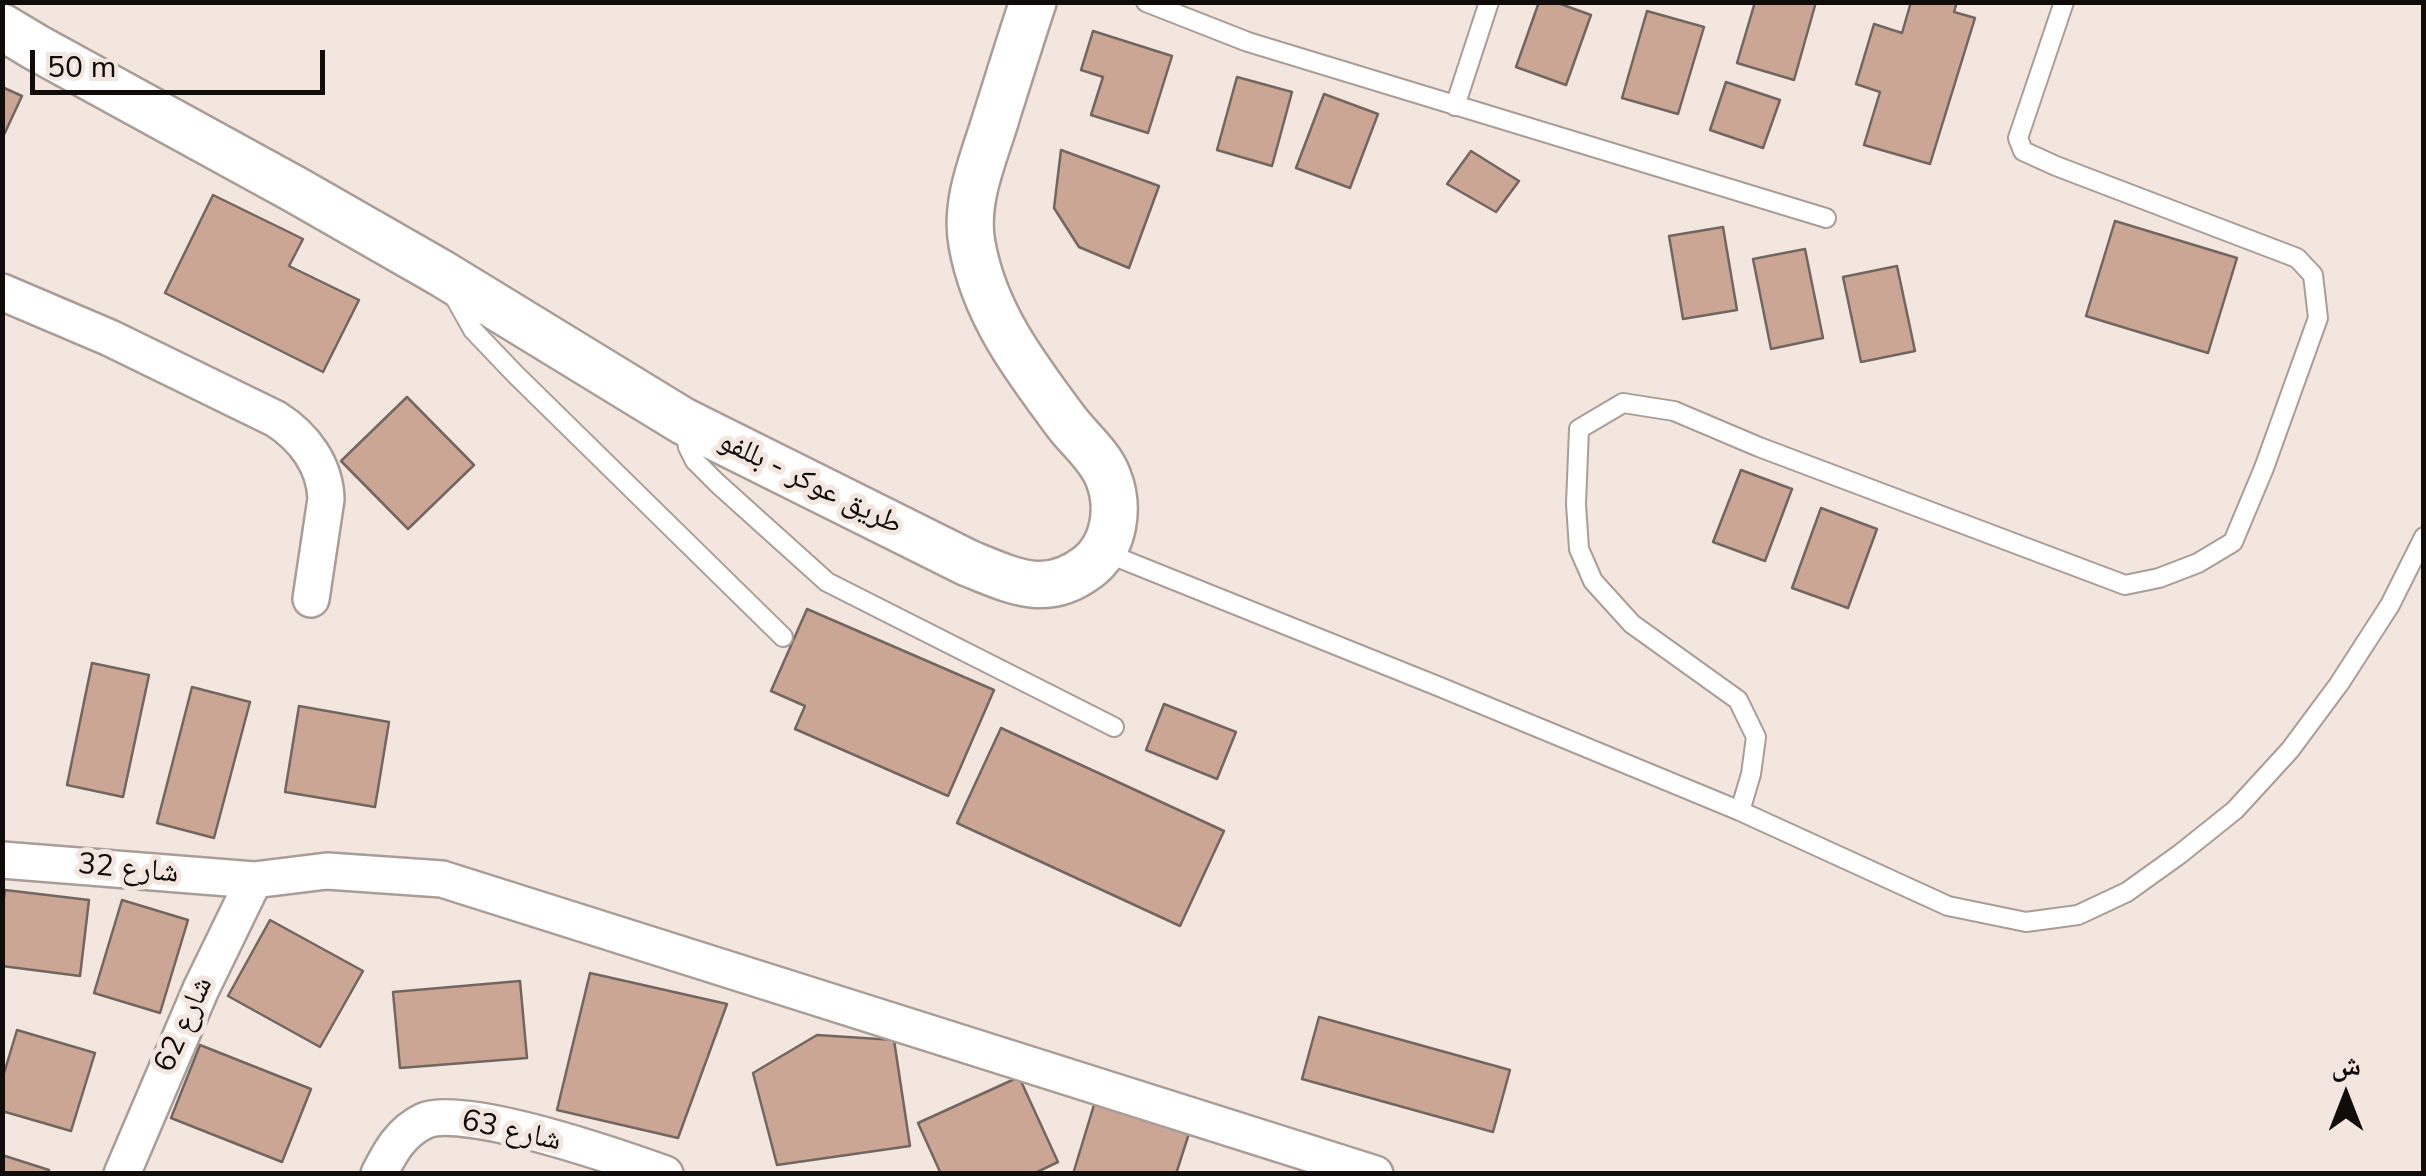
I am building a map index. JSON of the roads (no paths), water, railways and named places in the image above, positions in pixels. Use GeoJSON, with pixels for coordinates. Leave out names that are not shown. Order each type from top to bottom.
{"type":"FeatureCollection","features":[{"type":"Feature","properties":{"kind":"street"},"geometry":{"type":"LineString","coordinates":[[1032,2],[974,191],[971,239],[980,279],[1004,333],[1108,476],[1115,508],[1103,552]]}},
{"type":"Feature","properties":{"kind":"street","name":"طريق عوكر - بللفو"},"geometry":{"type":"LineString","coordinates":[[2,26],[441,274],[683,421],[968,563],[1012,581],[1037,586],[1058,584],[1082,571],[1103,552]]}},
{"type":"Feature","properties":{"kind":"street"},"geometry":{"type":"LineString","coordinates":[[2,292],[110,338],[294,430],[313,456],[326,486],[311,599]]}},
{"type":"Feature","properties":{"kind":"street","name":"شارع 32"},"geometry":{"type":"LineString","coordinates":[[2,860],[254,880],[327,871],[442,879],[1375,1174]]}},
{"type":"Feature","properties":{"kind":"street","name":"شارع 62"},"geometry":{"type":"LineString","coordinates":[[122,1174],[201,988],[254,880]]}},
{"type":"Feature","properties":{"kind":"street","name":"شارع 63"},"geometry":{"type":"LineString","coordinates":[[380,1174],[390,1151],[408,1130],[428,1119],[494,1123],[619,1166],[665,1174]]}},
{"type":"Feature","properties":{"kind":"lane"},"geometry":{"type":"LineString","coordinates":[[1146,2],[1248,42],[1826,218]]}},
{"type":"Feature","properties":{"kind":"lane"},"geometry":{"type":"LineString","coordinates":[[1455,106],[1489,2]]}},
{"type":"Feature","properties":{"kind":"lane"},"geometry":{"type":"LineString","coordinates":[[1740,811],[1756,737],[1738,700],[1632,624],[1594,581],[1579,549],[1579,429],[1623,403],[1674,411],[2124,585],[2160,578],[2198,563],[2232,542],[2264,468],[2318,318],[2313,275],[2297,258],[2023,151],[2018,138],[2064,2]]}},
{"type":"Feature","properties":{"kind":"lane"},"geometry":{"type":"LineString","coordinates":[[441,274],[473,330],[783,636]]}},
{"type":"Feature","properties":{"kind":"lane"},"geometry":{"type":"LineString","coordinates":[[683,421],[695,460],[827,582],[1114,727]]}},
{"type":"Feature","properties":{"kind":"lane"},"geometry":{"type":"LineString","coordinates":[[1103,552],[1740,811],[1948,906],[2026,922],[2078,915],[2127,892],[2235,810],[2290,750],[2340,684],[2390,604],[2424,537]]}}]}
